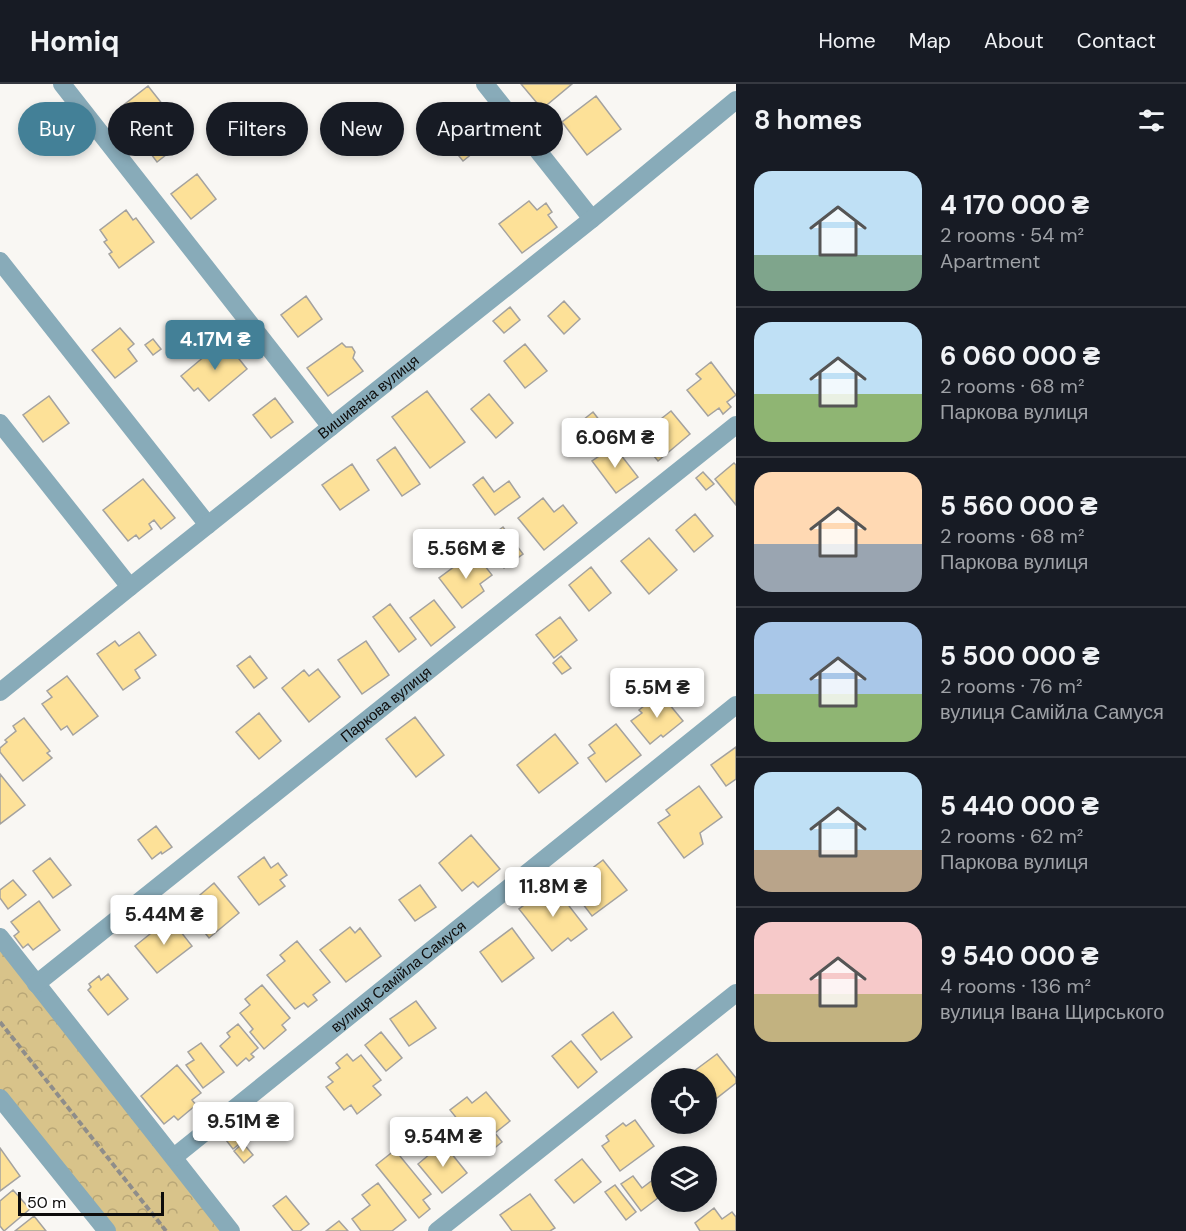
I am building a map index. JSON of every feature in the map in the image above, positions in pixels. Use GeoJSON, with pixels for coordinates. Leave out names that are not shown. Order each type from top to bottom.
{"type":"FeatureCollection","features":[{"type":"Feature","properties":{"kind":"street"},"geometry":{"type":"LineString","coordinates":[[62,84],[331,427]]}},
{"type":"Feature","properties":{"kind":"street"},"geometry":{"type":"LineString","coordinates":[[485,84],[592,219]]}},
{"type":"Feature","properties":{"kind":"street","name":"Вишивана вулиця"},"geometry":{"type":"LineString","coordinates":[[0,692],[592,219],[736,100]]}},
{"type":"Feature","properties":{"kind":"street"},"geometry":{"type":"LineString","coordinates":[[0,261],[208,525]]}},
{"type":"Feature","properties":{"kind":"street"},"geometry":{"type":"LineString","coordinates":[[0,423],[130,587]]}},
{"type":"Feature","properties":{"kind":"street","name":"Паркова вулиця"},"geometry":{"type":"LineString","coordinates":[[36,984],[736,425]]}},
{"type":"Feature","properties":{"kind":"street","name":"вулиця Самійла Самуся"},"geometry":{"type":"LineString","coordinates":[[174,1157],[736,705]]}},
{"type":"Feature","properties":{"kind":"street"},"geometry":{"type":"LineString","coordinates":[[0,937],[231,1231]]}},
{"type":"Feature","properties":{"kind":"street"},"geometry":{"type":"LineString","coordinates":[[437,1231],[736,993]]}},
{"type":"Feature","properties":{"kind":"street"},"geometry":{"type":"LineString","coordinates":[[0,1098],[107,1231]]}},
{"type":"Feature","properties":{"kind":"path"},"geometry":{"type":"LineString","coordinates":[[0,1022],[166,1231]]}},
{"type":"Feature","properties":{"kind":"green space"},"geometry":{"type":"Polygon","coordinates":[[[0,937],[231,1231],[108,1231],[0,1096],[0,937]]]}},
{"type":"Feature","properties":{"kind":"building"},"geometry":{"type":"Polygon","coordinates":[[[521,84],[572,84],[550,102],[536,102],[521,84]]]}},
{"type":"Feature","properties":{"kind":"building"},"geometry":{"type":"Polygon","coordinates":[[[148,86],[161,102],[127,102],[148,86]]]}},
{"type":"Feature","properties":{"kind":"building"},"geometry":{"type":"Polygon","coordinates":[[[596,96],[621,129],[587,155],[563,121],[596,96]]]}},
{"type":"Feature","properties":{"kind":"building"},"geometry":{"type":"Polygon","coordinates":[[[152,156],[165,156],[157,162],[152,156]]]}},
{"type":"Feature","properties":{"kind":"building"},"geometry":{"type":"Polygon","coordinates":[[[459,156],[469,156],[463,161],[459,156]]]}},
{"type":"Feature","properties":{"kind":"building"},"geometry":{"type":"Polygon","coordinates":[[[197,174],[216,199],[191,219],[171,194],[197,174]]]}},
{"type":"Feature","properties":{"kind":"building"},"geometry":{"type":"Polygon","coordinates":[[[529,201],[537,210],[546,203],[552,212],[548,215],[557,227],[522,253],[499,224],[529,201]]]}},
{"type":"Feature","properties":{"kind":"building"},"geometry":{"type":"Polygon","coordinates":[[[126,210],[133,220],[136,218],[154,242],[119,268],[109,254],[112,252],[104,242],[107,240],[100,230],[126,210]]]}},
{"type":"Feature","properties":{"kind":"building"},"geometry":{"type":"Polygon","coordinates":[[[306,296],[322,319],[298,337],[281,315],[306,296]]]}},
{"type":"Feature","properties":{"kind":"building"},"geometry":{"type":"Polygon","coordinates":[[[564,301],[580,319],[564,334],[548,316],[564,301]]]}},
{"type":"Feature","properties":{"kind":"building"},"geometry":{"type":"Polygon","coordinates":[[[510,307],[520,320],[504,333],[493,321],[510,307]]]}},
{"type":"Feature","properties":{"kind":"building"},"geometry":{"type":"Polygon","coordinates":[[[120,328],[134,344],[128,349],[137,361],[115,378],[92,350],[120,328]]]}},
{"type":"Feature","properties":{"kind":"building"},"geometry":{"type":"Polygon","coordinates":[[[153,339],[161,349],[153,355],[145,345],[153,339]]]}},
{"type":"Feature","properties":{"kind":"building"},"geometry":{"type":"Polygon","coordinates":[[[224,340],[247,369],[209,401],[198,388],[194,391],[181,376],[224,340]]]}},
{"type":"Feature","properties":{"kind":"building"},"geometry":{"type":"Polygon","coordinates":[[[342,343],[346,347],[352,347],[355,352],[353,358],[363,371],[328,396],[307,368],[342,343]]]}},
{"type":"Feature","properties":{"kind":"building"},"geometry":{"type":"Polygon","coordinates":[[[525,344],[547,371],[525,388],[504,361],[525,344]]]}},
{"type":"Feature","properties":{"kind":"building"},"geometry":{"type":"Polygon","coordinates":[[[711,362],[736,395],[727,402],[731,407],[723,414],[719,408],[708,416],[687,390],[701,379],[696,374],[711,362]]]}},
{"type":"Feature","properties":{"kind":"building"},"geometry":{"type":"Polygon","coordinates":[[[427,391],[465,442],[430,468],[392,417],[427,391]]]}},
{"type":"Feature","properties":{"kind":"building"},"geometry":{"type":"Polygon","coordinates":[[[489,394],[513,423],[496,438],[471,409],[489,394]]]}},
{"type":"Feature","properties":{"kind":"building"},"geometry":{"type":"Polygon","coordinates":[[[49,396],[69,423],[43,442],[23,415],[49,396]]]}},
{"type":"Feature","properties":{"kind":"building"},"geometry":{"type":"Polygon","coordinates":[[[275,398],[293,422],[271,438],[253,415],[275,398]]]}},
{"type":"Feature","properties":{"kind":"building"},"geometry":{"type":"Polygon","coordinates":[[[671,411],[690,434],[658,461],[638,437],[671,411]]]}},
{"type":"Feature","properties":{"kind":"building"},"geometry":{"type":"Polygon","coordinates":[[[593,412],[607,430],[583,450],[568,432],[593,412]]]}},
{"type":"Feature","properties":{"kind":"building"},"geometry":{"type":"Polygon","coordinates":[[[614,446],[638,477],[616,493],[592,461],[614,446]]]}},
{"type":"Feature","properties":{"kind":"building"},"geometry":{"type":"Polygon","coordinates":[[[395,447],[420,484],[402,496],[377,460],[395,447]]]}},
{"type":"Feature","properties":{"kind":"building"},"geometry":{"type":"Polygon","coordinates":[[[734,463],[736,465],[736,505],[715,479],[734,463]]]}},
{"type":"Feature","properties":{"kind":"building"},"geometry":{"type":"Polygon","coordinates":[[[352,464],[369,490],[340,510],[322,485],[352,464]]]}},
{"type":"Feature","properties":{"kind":"building"},"geometry":{"type":"Polygon","coordinates":[[[703,472],[714,484],[706,490],[696,478],[703,472]]]}},
{"type":"Feature","properties":{"kind":"building"},"geometry":{"type":"Polygon","coordinates":[[[483,477],[494,492],[509,481],[520,497],[495,515],[473,485],[483,477]]]}},
{"type":"Feature","properties":{"kind":"building"},"geometry":{"type":"Polygon","coordinates":[[[143,479],[175,518],[161,529],[154,520],[149,524],[152,529],[139,539],[136,535],[128,541],[103,510],[143,479]]]}},
{"type":"Feature","properties":{"kind":"building"},"geometry":{"type":"Polygon","coordinates":[[[543,498],[554,512],[563,505],[577,523],[544,550],[518,518],[543,498]]]}},
{"type":"Feature","properties":{"kind":"building"},"geometry":{"type":"Polygon","coordinates":[[[695,514],[713,536],[694,552],[676,530],[695,514]]]}},
{"type":"Feature","properties":{"kind":"building"},"geometry":{"type":"Polygon","coordinates":[[[503,527],[523,554],[504,568],[484,541],[503,527]]]}},
{"type":"Feature","properties":{"kind":"building"},"geometry":{"type":"Polygon","coordinates":[[[649,538],[677,570],[649,594],[621,561],[649,538]]]}},
{"type":"Feature","properties":{"kind":"building"},"geometry":{"type":"Polygon","coordinates":[[[474,552],[492,575],[480,584],[484,591],[462,608],[439,578],[474,552]]]}},
{"type":"Feature","properties":{"kind":"building"},"geometry":{"type":"Polygon","coordinates":[[[591,567],[611,593],[589,611],[569,585],[591,567]]]}},
{"type":"Feature","properties":{"kind":"building"},"geometry":{"type":"Polygon","coordinates":[[[434,600],[455,627],[431,646],[410,618],[434,600]]]}},
{"type":"Feature","properties":{"kind":"building"},"geometry":{"type":"Polygon","coordinates":[[[390,604],[416,639],[399,652],[373,617],[390,604]]]}},
{"type":"Feature","properties":{"kind":"building"},"geometry":{"type":"Polygon","coordinates":[[[560,617],[577,640],[554,658],[536,635],[560,617]]]}},
{"type":"Feature","properties":{"kind":"building"},"geometry":{"type":"Polygon","coordinates":[[[139,632],[156,655],[135,670],[140,678],[123,690],[97,654],[115,641],[119,646],[139,632]]]}},
{"type":"Feature","properties":{"kind":"building"},"geometry":{"type":"Polygon","coordinates":[[[366,641],[389,675],[362,694],[338,660],[366,641]]]}},
{"type":"Feature","properties":{"kind":"building"},"geometry":{"type":"Polygon","coordinates":[[[250,656],[267,678],[254,688],[237,666],[250,656]]]}},
{"type":"Feature","properties":{"kind":"building"},"geometry":{"type":"Polygon","coordinates":[[[561,656],[571,668],[562,674],[553,663],[561,656]]]}},
{"type":"Feature","properties":{"kind":"building"},"geometry":{"type":"Polygon","coordinates":[[[318,669],[340,697],[309,722],[282,688],[304,670],[309,676],[318,669]]]}},
{"type":"Feature","properties":{"kind":"building"},"geometry":{"type":"Polygon","coordinates":[[[67,676],[98,716],[73,735],[67,726],[61,730],[42,704],[52,697],[47,691],[67,676]]]}},
{"type":"Feature","properties":{"kind":"building"},"geometry":{"type":"Polygon","coordinates":[[[660,693],[683,721],[650,744],[631,721],[642,713],[639,710],[660,693]]]}},
{"type":"Feature","properties":{"kind":"building"},"geometry":{"type":"Polygon","coordinates":[[[259,713],[281,741],[259,759],[236,732],[259,713]]]}},
{"type":"Feature","properties":{"kind":"building"},"geometry":{"type":"Polygon","coordinates":[[[415,717],[444,755],[416,777],[386,739],[415,717]]]}},
{"type":"Feature","properties":{"kind":"building"},"geometry":{"type":"Polygon","coordinates":[[[24,718],[50,751],[47,753],[52,758],[23,781],[0,752],[0,748],[7,742],[5,740],[16,731],[13,726],[24,718]]]}},
{"type":"Feature","properties":{"kind":"building"},"geometry":{"type":"Polygon","coordinates":[[[616,724],[641,755],[606,782],[588,758],[595,753],[589,745],[616,724]]]}},
{"type":"Feature","properties":{"kind":"building"},"geometry":{"type":"Polygon","coordinates":[[[555,734],[578,763],[539,793],[517,765],[555,734]]]}},
{"type":"Feature","properties":{"kind":"building"},"geometry":{"type":"Polygon","coordinates":[[[736,747],[736,779],[726,786],[711,765],[736,747]]]}},
{"type":"Feature","properties":{"kind":"building"},"geometry":{"type":"Polygon","coordinates":[[[0,774],[25,805],[0,824],[0,774]]]}},
{"type":"Feature","properties":{"kind":"building"},"geometry":{"type":"Polygon","coordinates":[[[699,786],[722,817],[700,833],[703,844],[684,858],[658,823],[670,815],[666,810],[699,786]]]}},
{"type":"Feature","properties":{"kind":"building"},"geometry":{"type":"Polygon","coordinates":[[[156,826],[172,847],[152,859],[138,840],[156,826]]]}},
{"type":"Feature","properties":{"kind":"building"},"geometry":{"type":"Polygon","coordinates":[[[471,835],[500,869],[478,887],[473,882],[462,891],[439,863],[471,835]]]}},
{"type":"Feature","properties":{"kind":"building"},"geometry":{"type":"Polygon","coordinates":[[[264,857],[271,868],[278,863],[287,875],[280,880],[285,886],[259,905],[238,877],[264,857]]]}},
{"type":"Feature","properties":{"kind":"building"},"geometry":{"type":"Polygon","coordinates":[[[50,858],[71,885],[53,898],[33,871],[50,858]]]}},
{"type":"Feature","properties":{"kind":"building"},"geometry":{"type":"Polygon","coordinates":[[[603,860],[627,890],[592,916],[569,886],[603,860]]]}},
{"type":"Feature","properties":{"kind":"building"},"geometry":{"type":"Polygon","coordinates":[[[13,880],[26,895],[8,909],[0,898],[0,890],[13,880]]]}},
{"type":"Feature","properties":{"kind":"building"},"geometry":{"type":"Polygon","coordinates":[[[214,883],[239,913],[209,938],[190,914],[200,906],[194,900],[214,883]]]}},
{"type":"Feature","properties":{"kind":"building"},"geometry":{"type":"Polygon","coordinates":[[[552,884],[587,929],[571,941],[568,938],[552,951],[519,909],[552,884]]]}},
{"type":"Feature","properties":{"kind":"building"},"geometry":{"type":"Polygon","coordinates":[[[420,885],[436,907],[415,921],[399,900],[420,885]]]}},
{"type":"Feature","properties":{"kind":"building"},"geometry":{"type":"Polygon","coordinates":[[[39,901],[60,930],[33,950],[28,944],[23,948],[14,936],[19,932],[11,922],[39,901]]]}},
{"type":"Feature","properties":{"kind":"building"},"geometry":{"type":"Polygon","coordinates":[[[170,918],[192,946],[157,973],[135,946],[170,918]]]}},
{"type":"Feature","properties":{"kind":"building"},"geometry":{"type":"Polygon","coordinates":[[[350,927],[355,933],[360,928],[381,956],[346,982],[320,950],[350,927]]]}},
{"type":"Feature","properties":{"kind":"building"},"geometry":{"type":"Polygon","coordinates":[[[512,928],[534,958],[502,982],[480,952],[512,928]]]}},
{"type":"Feature","properties":{"kind":"building"},"geometry":{"type":"Polygon","coordinates":[[[297,941],[330,982],[313,995],[317,1000],[308,1007],[304,1003],[295,1009],[267,975],[285,961],[280,955],[297,941]]]}},
{"type":"Feature","properties":{"kind":"building"},"geometry":{"type":"Polygon","coordinates":[[[108,974],[128,999],[108,1015],[88,990],[91,987],[89,984],[99,976],[101,980],[108,974]]]}},
{"type":"Feature","properties":{"kind":"building"},"geometry":{"type":"Polygon","coordinates":[[[262,985],[290,1018],[282,1025],[286,1030],[264,1049],[250,1032],[253,1029],[240,1013],[250,1005],[245,999],[262,985]]]}},
{"type":"Feature","properties":{"kind":"building"},"geometry":{"type":"Polygon","coordinates":[[[416,1001],[436,1028],[409,1046],[390,1019],[416,1001]]]}},
{"type":"Feature","properties":{"kind":"building"},"geometry":{"type":"Polygon","coordinates":[[[613,1012],[632,1037],[601,1060],[582,1035],[613,1012]]]}},
{"type":"Feature","properties":{"kind":"building"},"geometry":{"type":"Polygon","coordinates":[[[238,1024],[258,1048],[251,1054],[254,1057],[249,1061],[246,1058],[237,1066],[220,1046],[230,1037],[227,1033],[238,1024]]]}},
{"type":"Feature","properties":{"kind":"building"},"geometry":{"type":"Polygon","coordinates":[[[381,1032],[402,1058],[386,1071],[365,1045],[381,1032]]]}},
{"type":"Feature","properties":{"kind":"building"},"geometry":{"type":"Polygon","coordinates":[[[571,1041],[597,1072],[578,1088],[552,1056],[571,1041]]]}},
{"type":"Feature","properties":{"kind":"building"},"geometry":{"type":"Polygon","coordinates":[[[201,1043],[224,1072],[203,1088],[186,1065],[194,1060],[188,1052],[201,1043]]]}},
{"type":"Feature","properties":{"kind":"building"},"geometry":{"type":"Polygon","coordinates":[[[347,1054],[353,1061],[361,1055],[381,1080],[373,1086],[381,1095],[357,1114],[351,1105],[344,1110],[326,1087],[333,1082],[328,1077],[340,1068],[336,1063],[347,1054]]]}},
{"type":"Feature","properties":{"kind":"building"},"geometry":{"type":"Polygon","coordinates":[[[717,1054],[736,1078],[736,1083],[717,1098],[717,1068],[698,1068],[717,1054]]]}},
{"type":"Feature","properties":{"kind":"building"},"geometry":{"type":"Polygon","coordinates":[[[177,1065],[201,1093],[192,1100],[196,1105],[178,1120],[174,1116],[164,1124],[141,1096],[177,1065]]]}},
{"type":"Feature","properties":{"kind":"building"},"geometry":{"type":"Polygon","coordinates":[[[486,1092],[510,1121],[495,1133],[502,1142],[486,1155],[450,1110],[467,1097],[472,1103],[486,1092]]]}},
{"type":"Feature","properties":{"kind":"building"},"geometry":{"type":"Polygon","coordinates":[[[635,1120],[654,1146],[620,1171],[602,1146],[609,1141],[606,1136],[623,1123],[626,1126],[635,1120]]]}},
{"type":"Feature","properties":{"kind":"building"},"geometry":{"type":"Polygon","coordinates":[[[229,1123],[243,1141],[233,1149],[219,1131],[229,1123]]]}},
{"type":"Feature","properties":{"kind":"building"},"geometry":{"type":"Polygon","coordinates":[[[243,1143],[253,1155],[244,1163],[234,1151],[243,1143]]]}},
{"type":"Feature","properties":{"kind":"building"},"geometry":{"type":"Polygon","coordinates":[[[443,1143],[467,1173],[442,1193],[418,1164],[443,1143]]]}},
{"type":"Feature","properties":{"kind":"building"},"geometry":{"type":"Polygon","coordinates":[[[0,1148],[20,1176],[0,1191],[0,1148]]]}},
{"type":"Feature","properties":{"kind":"building"},"geometry":{"type":"Polygon","coordinates":[[[395,1150],[431,1194],[423,1200],[430,1209],[419,1218],[376,1165],[395,1150]]]}},
{"type":"Feature","properties":{"kind":"building"},"geometry":{"type":"Polygon","coordinates":[[[582,1159],[601,1182],[574,1203],[555,1180],[582,1159]]]}},
{"type":"Feature","properties":{"kind":"building"},"geometry":{"type":"Polygon","coordinates":[[[633,1176],[642,1188],[651,1181],[651,1203],[641,1211],[621,1184],[633,1176]]]}},
{"type":"Feature","properties":{"kind":"building"},"geometry":{"type":"Polygon","coordinates":[[[378,1183],[406,1220],[392,1231],[361,1231],[352,1219],[370,1205],[362,1195],[378,1183]]]}},
{"type":"Feature","properties":{"kind":"building"},"geometry":{"type":"Polygon","coordinates":[[[615,1185],[636,1212],[626,1220],[605,1192],[615,1185]]]}},
{"type":"Feature","properties":{"kind":"building"},"geometry":{"type":"Polygon","coordinates":[[[13,1190],[30,1209],[4,1231],[0,1226],[0,1201],[13,1190]]]}},
{"type":"Feature","properties":{"kind":"building"},"geometry":{"type":"Polygon","coordinates":[[[530,1194],[555,1228],[550,1231],[512,1231],[500,1215],[530,1194]]]}},
{"type":"Feature","properties":{"kind":"building"},"geometry":{"type":"Polygon","coordinates":[[[286,1196],[309,1224],[300,1231],[293,1231],[273,1206],[286,1196]]]}},
{"type":"Feature","properties":{"kind":"building"},"geometry":{"type":"Polygon","coordinates":[[[709,1212],[717,1212],[722,1219],[732,1212],[736,1217],[736,1231],[700,1231],[695,1223],[709,1212]]]}},
{"type":"Feature","properties":{"kind":"building"},"geometry":{"type":"Polygon","coordinates":[[[34,1216],[46,1231],[15,1231],[34,1216]]]}},
{"type":"Feature","properties":{"kind":"building"},"geometry":{"type":"Polygon","coordinates":[[[339,1221],[348,1231],[326,1231],[339,1221]]]}}]}
